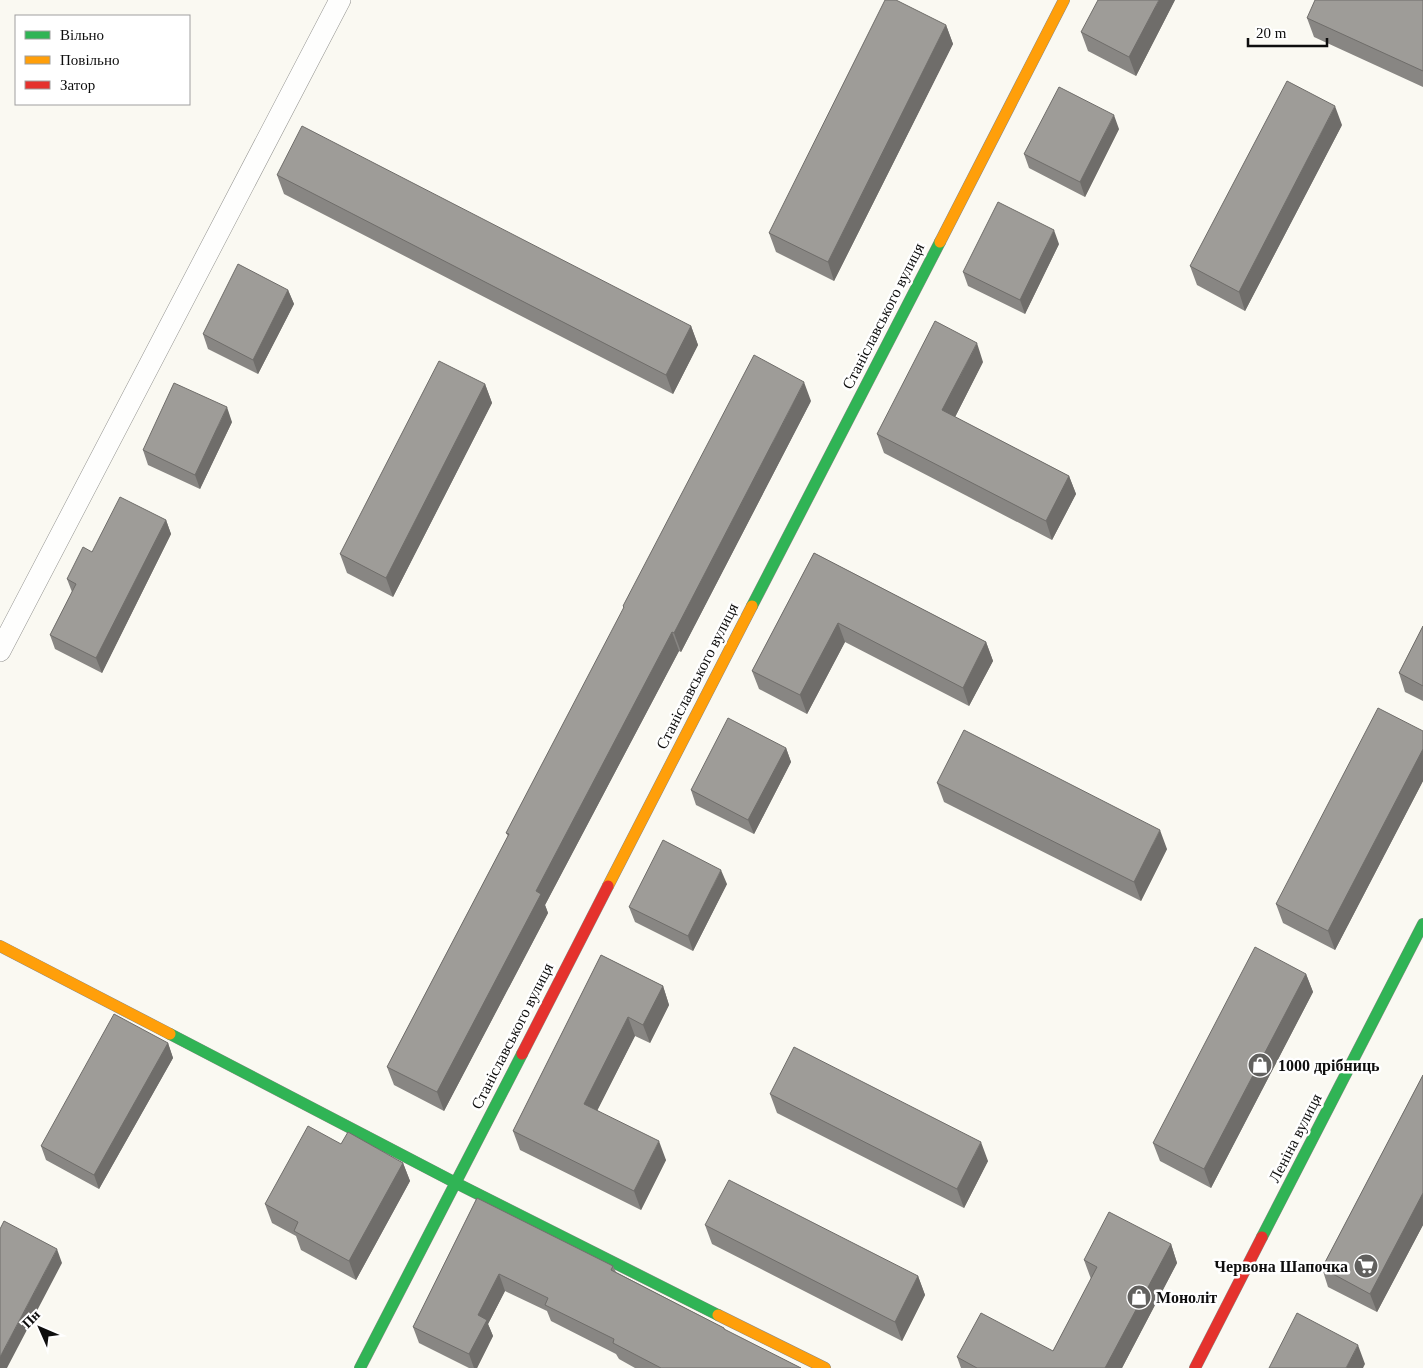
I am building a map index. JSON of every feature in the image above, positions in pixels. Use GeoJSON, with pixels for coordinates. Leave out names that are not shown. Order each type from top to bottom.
{"type":"FeatureCollection","features":[{"type":"Feature","properties":{"kind":"street"},"geometry":{"type":"LineString","coordinates":[[0,651],[340,0]]}},
{"type":"Feature","properties":{"kind":"street","name":"Станіславського вулиця"},"geometry":{"type":"LineString","coordinates":[[360,1368],[454,1182],[1064,0]]}},
{"type":"Feature","properties":{"kind":"street","name":"Леніна вулиця"},"geometry":{"type":"LineString","coordinates":[[1195,1368],[1423,924]]}},
{"type":"Feature","properties":{"kind":"street"},"geometry":{"type":"LineString","coordinates":[[0,946],[454,1182],[825,1368]]}},
{"type":"Feature","properties":{"kind":"building"},"geometry":{"type":"Polygon","coordinates":[[[885,0],[896,0],[946,25],[828,262],[769,233],[885,0]]]}},
{"type":"Feature","properties":{"kind":"building"},"geometry":{"type":"Polygon","coordinates":[[[1098,0],[1159,0],[1129,57],[1081,32],[1098,0]]]}},
{"type":"Feature","properties":{"kind":"building"},"geometry":{"type":"Polygon","coordinates":[[[1315,0],[1423,0],[1423,71],[1307,18],[1315,0]]]}},
{"type":"Feature","properties":{"kind":"building"},"geometry":{"type":"Polygon","coordinates":[[[1287,81],[1335,106],[1239,292],[1190,266],[1287,81]]]}},
{"type":"Feature","properties":{"kind":"building"},"geometry":{"type":"Polygon","coordinates":[[[1059,87],[1114,115],[1080,182],[1024,154],[1059,87]]]}},
{"type":"Feature","properties":{"kind":"building"},"geometry":{"type":"Polygon","coordinates":[[[302,126],[691,326],[666,375],[277,175],[302,126]]]}},
{"type":"Feature","properties":{"kind":"building"},"geometry":{"type":"Polygon","coordinates":[[[998,202],[1054,230],[1020,300],[963,272],[998,202]]]}},
{"type":"Feature","properties":{"kind":"building"},"geometry":{"type":"Polygon","coordinates":[[[238,264],[288,290],[253,360],[203,334],[238,264]]]}},
{"type":"Feature","properties":{"kind":"building"},"geometry":{"type":"Polygon","coordinates":[[[935,321],[977,343],[942,410],[1069,476],[1046,521],[877,434],[935,321]]]}},
{"type":"Feature","properties":{"kind":"building"},"geometry":{"type":"Polygon","coordinates":[[[754,355],[804,382],[674,633],[672,632],[536,891],[541,894],[437,1092],[387,1067],[509,834],[506,833],[754,355]]]}},
{"type":"Feature","properties":{"kind":"building"},"geometry":{"type":"Polygon","coordinates":[[[439,361],[485,384],[386,578],[340,554],[439,361]]]}},
{"type":"Feature","properties":{"kind":"building"},"geometry":{"type":"Polygon","coordinates":[[[174,383],[227,407],[195,475],[143,450],[174,383]]]}},
{"type":"Feature","properties":{"kind":"building"},"geometry":{"type":"Polygon","coordinates":[[[120,497],[166,520],[96,658],[50,635],[76,584],[67,579],[83,547],[92,552],[120,497]]]}},
{"type":"Feature","properties":{"kind":"building"},"geometry":{"type":"Polygon","coordinates":[[[814,553],[986,642],[963,688],[838,623],[800,695],[752,671],[814,553]]]}},
{"type":"Feature","properties":{"kind":"building"},"geometry":{"type":"Polygon","coordinates":[[[1423,626],[1423,686],[1399,673],[1423,626]]]}},
{"type":"Feature","properties":{"kind":"building"},"geometry":{"type":"Polygon","coordinates":[[[1378,708],[1423,731],[1423,749],[1328,931],[1276,904],[1378,708]]]}},
{"type":"Feature","properties":{"kind":"building"},"geometry":{"type":"Polygon","coordinates":[[[728,718],[786,748],[748,820],[691,790],[728,718]]]}},
{"type":"Feature","properties":{"kind":"building"},"geometry":{"type":"Polygon","coordinates":[[[964,730],[1160,830],[1134,882],[937,783],[964,730]]]}},
{"type":"Feature","properties":{"kind":"building"},"geometry":{"type":"Polygon","coordinates":[[[663,840],[721,870],[688,936],[629,907],[663,840]]]}},
{"type":"Feature","properties":{"kind":"building"},"geometry":{"type":"Polygon","coordinates":[[[1255,947],[1306,974],[1204,1169],[1153,1143],[1255,947]]]}},
{"type":"Feature","properties":{"kind":"building"},"geometry":{"type":"Polygon","coordinates":[[[601,955],[663,986],[643,1025],[628,1017],[584,1104],[659,1141],[634,1191],[513,1131],[601,955]]]}},
{"type":"Feature","properties":{"kind":"building"},"geometry":{"type":"Polygon","coordinates":[[[114,1014],[168,1043],[94,1175],[41,1146],[114,1014]]]}},
{"type":"Feature","properties":{"kind":"building"},"geometry":{"type":"Polygon","coordinates":[[[794,1047],[981,1142],[957,1189],[770,1094],[794,1047]]]}},
{"type":"Feature","properties":{"kind":"building"},"geometry":{"type":"Polygon","coordinates":[[[1423,1075],[1423,1193],[1370,1294],[1322,1268],[1423,1075]]]}},
{"type":"Feature","properties":{"kind":"building"},"geometry":{"type":"Polygon","coordinates":[[[308,1126],[341,1144],[348,1132],[403,1163],[349,1261],[294,1231],[298,1222],[265,1204],[308,1126]]]}},
{"type":"Feature","properties":{"kind":"building"},"geometry":{"type":"Polygon","coordinates":[[[729,1180],[918,1276],[895,1322],[705,1225],[729,1180]]]}},
{"type":"Feature","properties":{"kind":"building"},"geometry":{"type":"Polygon","coordinates":[[[477,1198],[613,1266],[611,1270],[801,1368],[661,1368],[613,1343],[614,1339],[545,1305],[548,1298],[499,1274],[478,1315],[487,1320],[469,1354],[413,1327],[477,1198]]]}},
{"type":"Feature","properties":{"kind":"building"},"geometry":{"type":"Polygon","coordinates":[[[1109,1212],[1171,1244],[1105,1368],[977,1368],[957,1357],[981,1313],[1053,1351],[1097,1267],[1084,1260],[1109,1212]]]}},
{"type":"Feature","properties":{"kind":"building"},"geometry":{"type":"Polygon","coordinates":[[[4,1221],[57,1249],[0,1357],[0,1229],[4,1221]]]}},
{"type":"Feature","properties":{"kind":"building"},"geometry":{"type":"Polygon","coordinates":[[[1297,1313],[1358,1345],[1346,1368],[1269,1368],[1297,1313]]]}},
{"type":"Feature","properties":{"kind":"traffic: fast"},"geometry":{"type":"LineString","coordinates":[[752,606],[940,242]]}},
{"type":"Feature","properties":{"kind":"traffic: fast"},"geometry":{"type":"LineString","coordinates":[[1262,1237],[1423,924]]}},
{"type":"Feature","properties":{"kind":"traffic: fast"},"geometry":{"type":"LineString","coordinates":[[170,1034],[454,1182],[718,1315]]}},
{"type":"Feature","properties":{"kind":"traffic: fast"},"geometry":{"type":"LineString","coordinates":[[360,1368],[522,1054]]}},
{"type":"Feature","properties":{"kind":"traffic: slow"},"geometry":{"type":"LineString","coordinates":[[940,242],[1064,0]]}},
{"type":"Feature","properties":{"kind":"traffic: slow"},"geometry":{"type":"LineString","coordinates":[[608,886],[752,606]]}},
{"type":"Feature","properties":{"kind":"traffic: slow"},"geometry":{"type":"LineString","coordinates":[[0,946],[170,1034]]}},
{"type":"Feature","properties":{"kind":"traffic: slow"},"geometry":{"type":"LineString","coordinates":[[718,1315],[825,1368]]}},
{"type":"Feature","properties":{"kind":"traffic: jam"},"geometry":{"type":"LineString","coordinates":[[522,1054],[608,886]]}},
{"type":"Feature","properties":{"kind":"traffic: jam"},"geometry":{"type":"LineString","coordinates":[[1195,1368],[1262,1237]]}},
{"type":"Feature","properties":{"kind":"place","name":"1000 дрібниць"},"geometry":{"type":"Point","coordinates":[1260,1065]}},
{"type":"Feature","properties":{"kind":"place","name":"Червона Шапочка"},"geometry":{"type":"Point","coordinates":[1366,1266]}},
{"type":"Feature","properties":{"kind":"place","name":"Моноліт"},"geometry":{"type":"Point","coordinates":[1139,1297]}}]}
